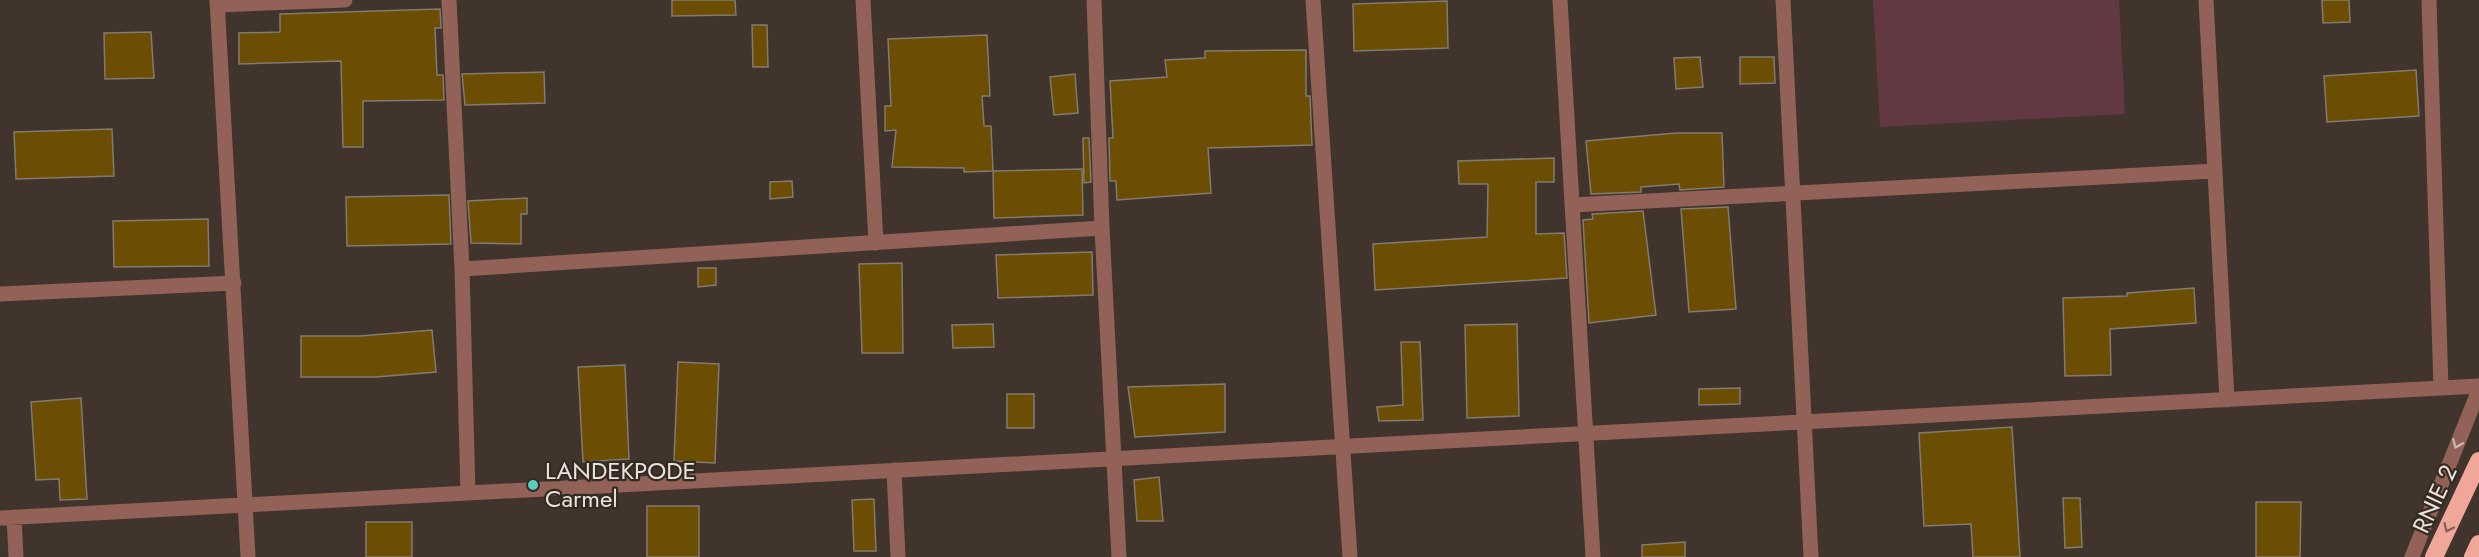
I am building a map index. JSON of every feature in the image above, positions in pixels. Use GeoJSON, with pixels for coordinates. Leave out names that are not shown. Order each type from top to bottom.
{"type":"FeatureCollection","features":[{"type":"Feature","properties":{"kind":"highway","name":"RNIE 2"},"geometry":{"type":"LineString","coordinates":[[2434,557],[2479,461]]}},
{"type":"Feature","properties":{"kind":"highway"},"geometry":{"type":"LineString","coordinates":[[2473,557],[2479,544]]}},
{"type":"Feature","properties":{"kind":"street"},"geometry":{"type":"LineString","coordinates":[[248,557],[217,3],[345,0]]}},
{"type":"Feature","properties":{"kind":"street"},"geometry":{"type":"LineString","coordinates":[[449,0],[462,269],[468,493]]}},
{"type":"Feature","properties":{"kind":"street"},"geometry":{"type":"LineString","coordinates":[[863,0],[876,243]]}},
{"type":"Feature","properties":{"kind":"street"},"geometry":{"type":"LineString","coordinates":[[1095,0],[1102,228],[1119,557]]}},
{"type":"Feature","properties":{"kind":"street"},"geometry":{"type":"LineString","coordinates":[[1313,0],[1350,557]]}},
{"type":"Feature","properties":{"kind":"street"},"geometry":{"type":"LineString","coordinates":[[1560,0],[1593,557]]}},
{"type":"Feature","properties":{"kind":"street"},"geometry":{"type":"LineString","coordinates":[[1783,0],[1811,557]]}},
{"type":"Feature","properties":{"kind":"street"},"geometry":{"type":"LineString","coordinates":[[2206,0],[2227,400]]}},
{"type":"Feature","properties":{"kind":"street"},"geometry":{"type":"LineString","coordinates":[[2429,0],[2441,388]]}},
{"type":"Feature","properties":{"kind":"street"},"geometry":{"type":"LineString","coordinates":[[1572,205],[2215,171]]}},
{"type":"Feature","properties":{"kind":"street"},"geometry":{"type":"LineString","coordinates":[[462,269],[1102,228]]}},
{"type":"Feature","properties":{"kind":"street"},"geometry":{"type":"LineString","coordinates":[[0,294],[234,283]]}},
{"type":"Feature","properties":{"kind":"street"},"geometry":{"type":"LineString","coordinates":[[16,557],[7,517],[2441,388],[2479,388],[2412,557]]}},
{"type":"Feature","properties":{"kind":"street"},"geometry":{"type":"LineString","coordinates":[[894,470],[898,557]]}},
{"type":"Feature","properties":{"kind":"shaded area"},"geometry":{"type":"Polygon","coordinates":[[[1873,0],[2119,0],[2125,114],[1880,127],[1873,0]]]}},
{"type":"Feature","properties":{"kind":"building"},"geometry":{"type":"Polygon","coordinates":[[[672,0],[735,0],[736,15],[672,16],[672,0]]]}},
{"type":"Feature","properties":{"kind":"building"},"geometry":{"type":"Polygon","coordinates":[[[2322,0],[2349,0],[2350,22],[2323,23],[2322,0]]]}},
{"type":"Feature","properties":{"kind":"building"},"geometry":{"type":"Polygon","coordinates":[[[1447,1],[1448,48],[1354,51],[1353,4],[1447,1]]]}},
{"type":"Feature","properties":{"kind":"building"},"geometry":{"type":"Polygon","coordinates":[[[440,9],[441,28],[435,28],[437,75],[443,75],[444,100],[363,101],[363,147],[343,147],[341,61],[239,64],[239,33],[280,32],[280,14],[440,9]]]}},
{"type":"Feature","properties":{"kind":"building"},"geometry":{"type":"Polygon","coordinates":[[[752,25],[767,25],[768,67],[753,67],[752,25]]]}},
{"type":"Feature","properties":{"kind":"building"},"geometry":{"type":"Polygon","coordinates":[[[151,32],[154,78],[105,79],[104,33],[151,32]]]}},
{"type":"Feature","properties":{"kind":"building"},"geometry":{"type":"Polygon","coordinates":[[[987,35],[990,96],[982,96],[984,126],[991,126],[993,171],[964,172],[964,168],[892,167],[896,130],[885,131],[885,106],[891,106],[888,39],[987,35]]]}},
{"type":"Feature","properties":{"kind":"building"},"geometry":{"type":"Polygon","coordinates":[[[1306,50],[1306,96],[1310,96],[1312,145],[1208,148],[1211,193],[1117,200],[1116,181],[1110,181],[1109,138],[1113,138],[1110,81],[1167,77],[1165,60],[1205,58],[1205,51],[1306,50]]]}},
{"type":"Feature","properties":{"kind":"building"},"geometry":{"type":"Polygon","coordinates":[[[1700,57],[1703,87],[1676,89],[1674,58],[1700,57]]]}},
{"type":"Feature","properties":{"kind":"building"},"geometry":{"type":"Polygon","coordinates":[[[1740,57],[1774,57],[1775,83],[1740,84],[1740,57]]]}},
{"type":"Feature","properties":{"kind":"building"},"geometry":{"type":"Polygon","coordinates":[[[2416,70],[2419,116],[2327,122],[2324,76],[2416,70]]]}},
{"type":"Feature","properties":{"kind":"building"},"geometry":{"type":"Polygon","coordinates":[[[544,72],[545,103],[465,105],[462,74],[544,72]]]}},
{"type":"Feature","properties":{"kind":"building"},"geometry":{"type":"Polygon","coordinates":[[[1075,74],[1078,113],[1054,115],[1050,77],[1075,74]]]}},
{"type":"Feature","properties":{"kind":"building"},"geometry":{"type":"Polygon","coordinates":[[[112,129],[114,176],[16,179],[14,132],[112,129]]]}},
{"type":"Feature","properties":{"kind":"building"},"geometry":{"type":"Polygon","coordinates":[[[1676,133],[1722,133],[1724,187],[1680,190],[1679,184],[1641,187],[1641,192],[1591,194],[1586,141],[1676,133]]]}},
{"type":"Feature","properties":{"kind":"building"},"geometry":{"type":"Polygon","coordinates":[[[1083,138],[1089,138],[1091,182],[1084,183],[1083,138]]]}},
{"type":"Feature","properties":{"kind":"building"},"geometry":{"type":"Polygon","coordinates":[[[1554,158],[1554,182],[1536,182],[1536,234],[1564,233],[1567,278],[1375,290],[1373,244],[1487,237],[1488,184],[1459,184],[1458,161],[1554,158]]]}},
{"type":"Feature","properties":{"kind":"building"},"geometry":{"type":"Polygon","coordinates":[[[1082,169],[1083,215],[994,218],[993,171],[1082,169]]]}},
{"type":"Feature","properties":{"kind":"building"},"geometry":{"type":"Polygon","coordinates":[[[792,181],[793,197],[770,199],[770,182],[792,181]]]}},
{"type":"Feature","properties":{"kind":"building"},"geometry":{"type":"Polygon","coordinates":[[[449,195],[451,244],[347,246],[346,197],[449,195]]]}},
{"type":"Feature","properties":{"kind":"building"},"geometry":{"type":"Polygon","coordinates":[[[527,198],[527,214],[521,214],[521,244],[471,243],[468,201],[527,198]]]}},
{"type":"Feature","properties":{"kind":"building"},"geometry":{"type":"Polygon","coordinates":[[[1728,207],[1736,309],[1689,312],[1681,209],[1728,207]]]}},
{"type":"Feature","properties":{"kind":"building"},"geometry":{"type":"Polygon","coordinates":[[[1643,211],[1656,315],[1589,323],[1583,220],[1593,219],[1592,214],[1643,211]]]}},
{"type":"Feature","properties":{"kind":"building"},"geometry":{"type":"Polygon","coordinates":[[[208,219],[209,266],[114,267],[113,221],[208,219]]]}},
{"type":"Feature","properties":{"kind":"building"},"geometry":{"type":"Polygon","coordinates":[[[1092,252],[1093,295],[998,298],[996,255],[1092,252]]]}},
{"type":"Feature","properties":{"kind":"building"},"geometry":{"type":"Polygon","coordinates":[[[902,263],[903,353],[862,353],[859,264],[902,263]]]}},
{"type":"Feature","properties":{"kind":"building"},"geometry":{"type":"Polygon","coordinates":[[[698,268],[716,268],[716,285],[698,287],[698,268]]]}},
{"type":"Feature","properties":{"kind":"building"},"geometry":{"type":"Polygon","coordinates":[[[2194,288],[2196,323],[2110,329],[2111,375],[2065,376],[2063,298],[2127,296],[2127,293],[2194,288]]]}},
{"type":"Feature","properties":{"kind":"building"},"geometry":{"type":"Polygon","coordinates":[[[993,324],[994,347],[953,348],[952,325],[993,324]]]}},
{"type":"Feature","properties":{"kind":"building"},"geometry":{"type":"Polygon","coordinates":[[[1517,324],[1519,416],[1467,418],[1465,325],[1517,324]]]}},
{"type":"Feature","properties":{"kind":"building"},"geometry":{"type":"Polygon","coordinates":[[[432,330],[436,372],[376,377],[301,377],[301,336],[360,336],[432,330]]]}},
{"type":"Feature","properties":{"kind":"building"},"geometry":{"type":"Polygon","coordinates":[[[1401,342],[1420,342],[1423,420],[1379,421],[1377,407],[1403,405],[1401,342]]]}},
{"type":"Feature","properties":{"kind":"building"},"geometry":{"type":"Polygon","coordinates":[[[678,362],[719,364],[715,463],[674,461],[678,362]]]}},
{"type":"Feature","properties":{"kind":"building"},"geometry":{"type":"Polygon","coordinates":[[[625,365],[629,459],[583,462],[578,367],[625,365]]]}},
{"type":"Feature","properties":{"kind":"building"},"geometry":{"type":"Polygon","coordinates":[[[1225,384],[1225,432],[1135,437],[1128,387],[1225,384]]]}},
{"type":"Feature","properties":{"kind":"building"},"geometry":{"type":"Polygon","coordinates":[[[1740,388],[1740,404],[1699,405],[1699,389],[1740,388]]]}},
{"type":"Feature","properties":{"kind":"building"},"geometry":{"type":"Polygon","coordinates":[[[1007,394],[1034,394],[1034,428],[1007,428],[1007,394]]]}},
{"type":"Feature","properties":{"kind":"building"},"geometry":{"type":"Polygon","coordinates":[[[81,398],[87,499],[60,500],[59,479],[36,480],[31,402],[81,398]]]}},
{"type":"Feature","properties":{"kind":"building"},"geometry":{"type":"Polygon","coordinates":[[[2012,427],[2020,557],[1973,557],[1971,524],[1924,526],[1919,433],[2012,427]]]}},
{"type":"Feature","properties":{"kind":"building"},"geometry":{"type":"Polygon","coordinates":[[[1159,477],[1163,521],[1137,521],[1134,480],[1159,477]]]}},
{"type":"Feature","properties":{"kind":"building"},"geometry":{"type":"Polygon","coordinates":[[[2063,498],[2080,498],[2082,547],[2065,548],[2063,498]]]}},
{"type":"Feature","properties":{"kind":"building"},"geometry":{"type":"Polygon","coordinates":[[[874,499],[876,551],[854,551],[852,500],[874,499]]]}},
{"type":"Feature","properties":{"kind":"building"},"geometry":{"type":"Polygon","coordinates":[[[2256,502],[2301,502],[2300,557],[2256,557],[2256,502]]]}},
{"type":"Feature","properties":{"kind":"building"},"geometry":{"type":"Polygon","coordinates":[[[647,506],[699,506],[699,557],[647,557],[647,506]]]}},
{"type":"Feature","properties":{"kind":"building"},"geometry":{"type":"Polygon","coordinates":[[[366,522],[412,522],[412,557],[366,557],[366,522]]]}},
{"type":"Feature","properties":{"kind":"building"},"geometry":{"type":"Polygon","coordinates":[[[1685,542],[1685,557],[1642,557],[1642,545],[1685,542]]]}},
{"type":"Feature","properties":{"kind":"place","name":"LANDEKPODE Carmel"},"geometry":{"type":"Point","coordinates":[533,485]}}]}
